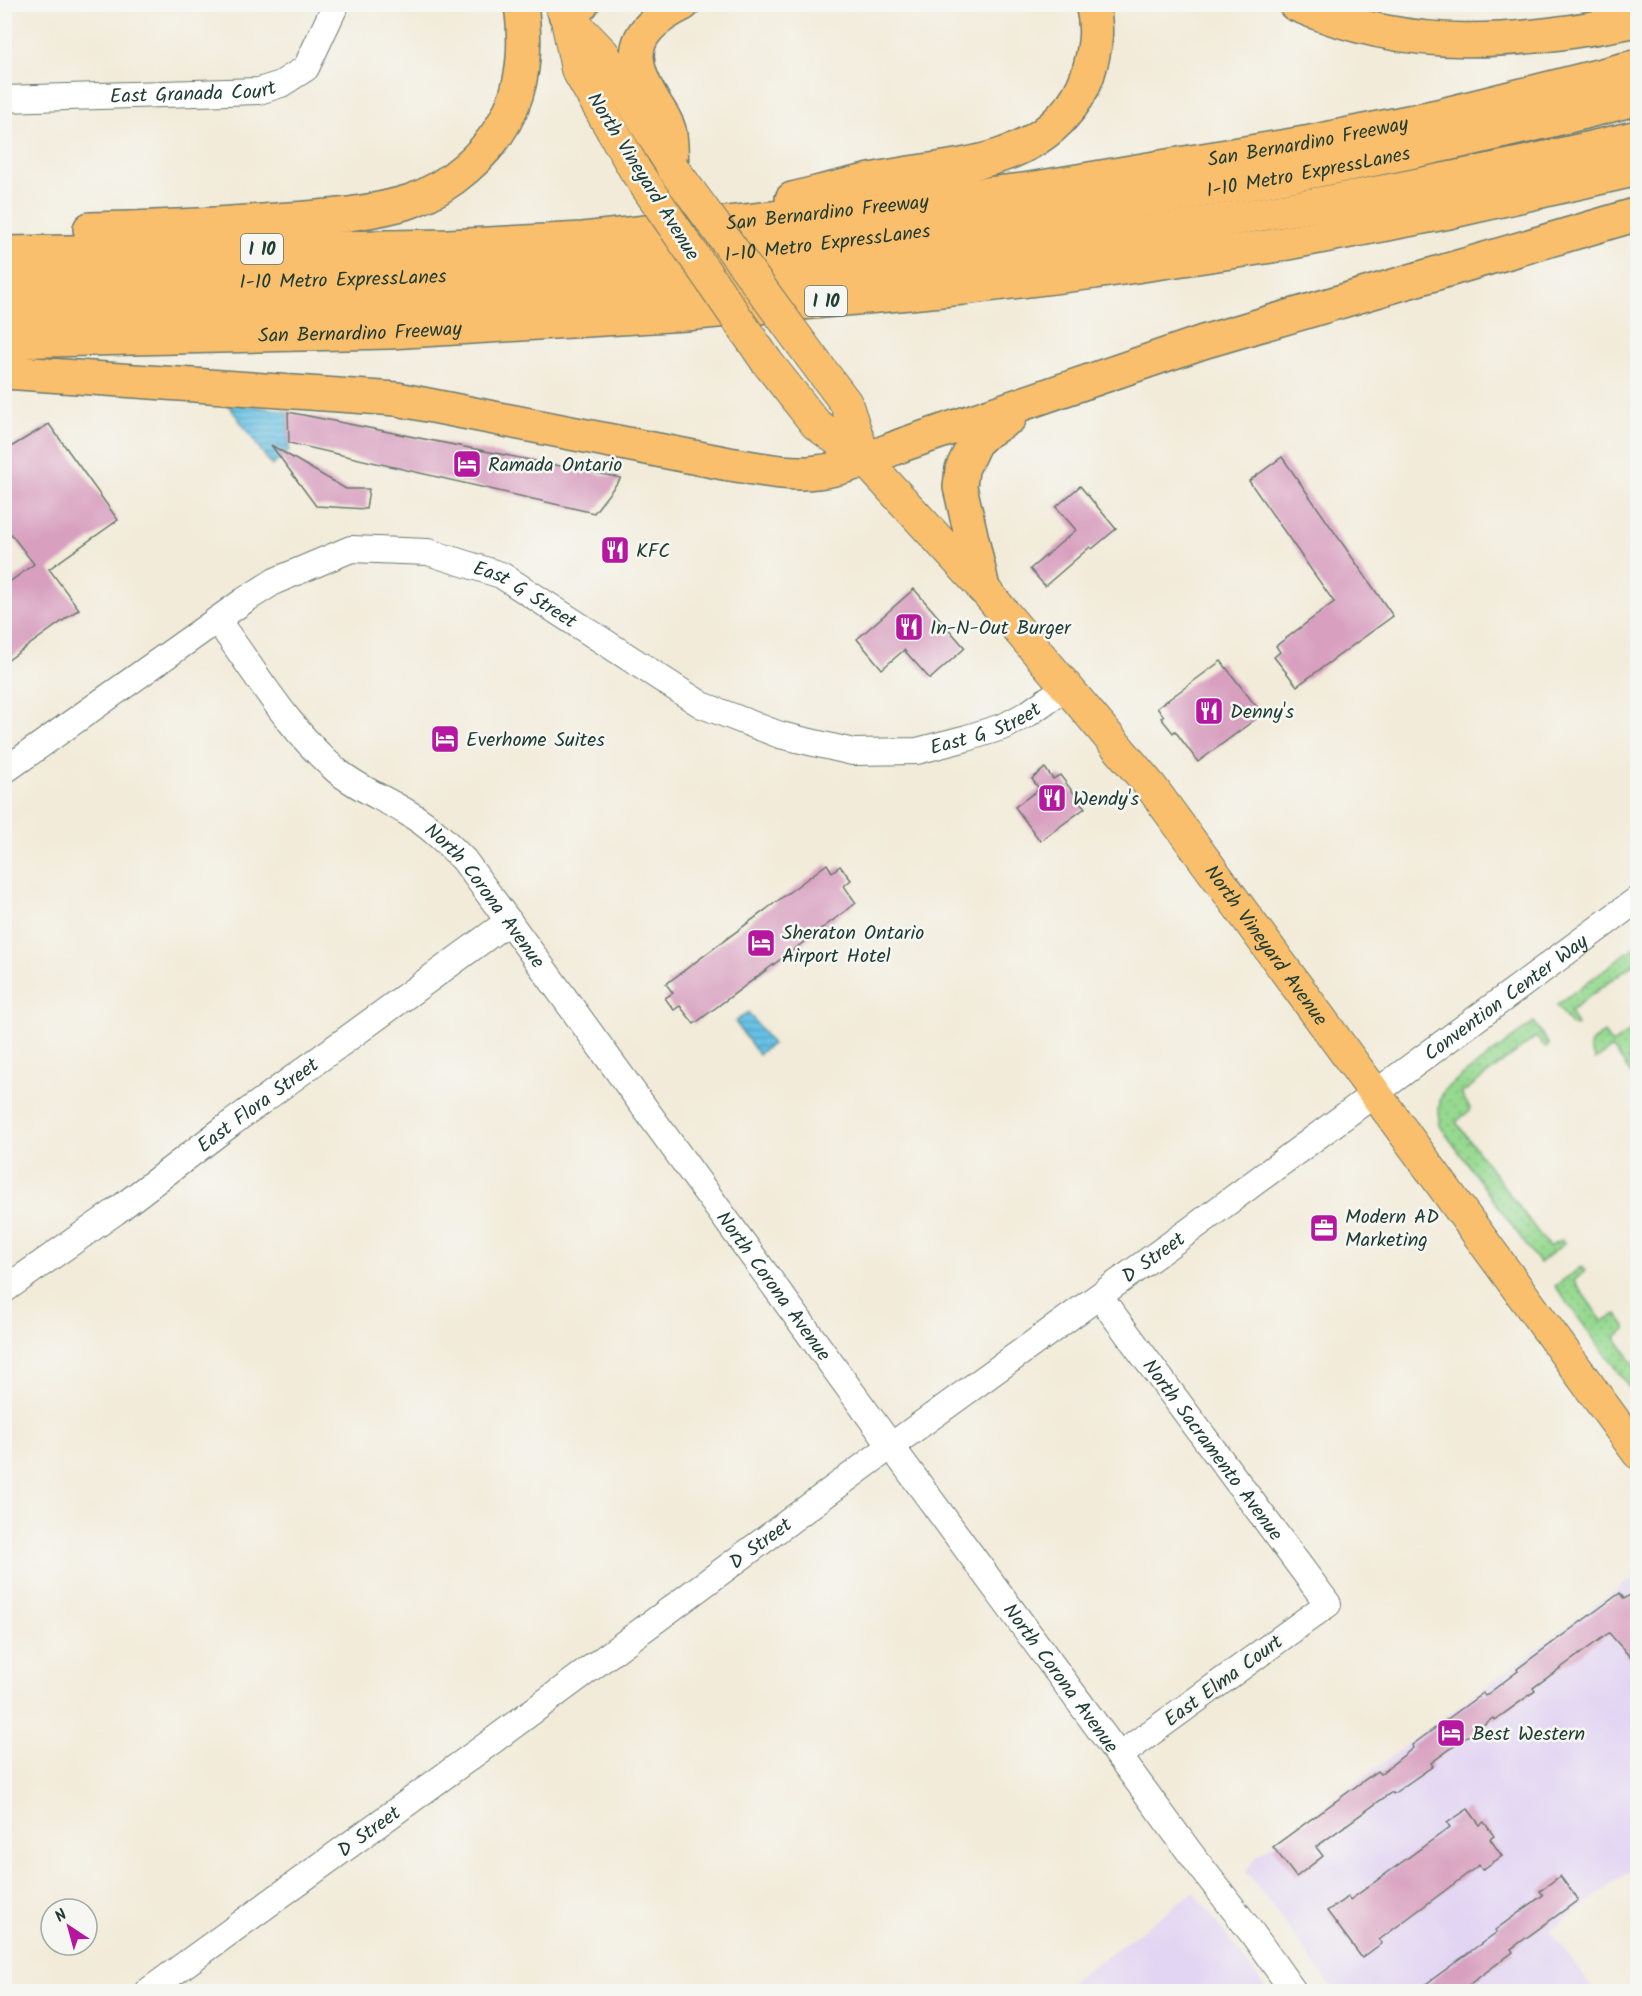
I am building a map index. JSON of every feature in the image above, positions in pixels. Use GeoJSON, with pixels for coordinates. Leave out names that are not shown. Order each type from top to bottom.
{"type":"FeatureCollection","features":[{"type":"Feature","properties":{"kind":"highway"},"geometry":{"type":"LineString","coordinates":[[4,232],[133,228],[282,219],[345,214],[384,208],[413,200],[454,178],[480,156],[503,124],[519,90],[524,64],[521,4]]}},
{"type":"Feature","properties":{"kind":"highway"},"geometry":{"type":"LineString","coordinates":[[672,168],[669,129],[645,87],[637,63],[637,52],[642,36],[652,24],[683,4]]}},
{"type":"Feature","properties":{"kind":"highway"},"geometry":{"type":"LineString","coordinates":[[646,233],[882,178],[966,164],[1018,150],[1038,139],[1058,123],[1076,100],[1084,85],[1096,42],[1092,4]]}},
{"type":"Feature","properties":{"kind":"highway"},"geometry":{"type":"LineString","coordinates":[[1295,4],[1352,26],[1397,35],[1446,40],[1487,41],[1529,37],[1638,20]]}},
{"type":"Feature","properties":{"kind":"highway","name":"San Bernardino Freeway"},"geometry":{"type":"LineString","coordinates":[[4,253],[448,246],[583,239],[1024,190],[1311,142],[1438,116],[1638,66]]}},
{"type":"Feature","properties":{"kind":"highway","name":"I-10 Metro ExpressLanes"},"geometry":{"type":"LineString","coordinates":[[4,284],[423,277],[558,269],[780,249],[1052,215],[1296,174],[1514,130],[1638,98]]}},
{"type":"Feature","properties":{"kind":"highway","name":"I-10 Metro ExpressLanes"},"geometry":{"type":"LineString","coordinates":[[4,311],[408,303],[587,295],[915,264],[1086,242],[1266,213],[1442,182],[1638,137]]}},
{"type":"Feature","properties":{"kind":"highway","name":"San Bernardino Freeway"},"geometry":{"type":"LineString","coordinates":[[4,340],[390,332],[686,314],[963,288],[1095,272],[1272,246],[1449,212],[1638,169]]}},
{"type":"Feature","properties":{"kind":"highway"},"geometry":{"type":"LineString","coordinates":[[4,372],[397,399],[729,464],[776,471],[817,472],[865,460],[1050,393],[1203,342],[1638,214]]}},
{"type":"Feature","properties":{"kind":"highway"},"geometry":{"type":"LineString","coordinates":[[983,588],[960,487],[962,469],[975,442],[1050,393]]}},
{"type":"Feature","properties":{"kind":"main road","name":"North Vineyard Avenue"},"geometry":{"type":"LineString","coordinates":[[569,8],[603,53],[672,168],[846,403],[865,460]]}},
{"type":"Feature","properties":{"kind":"main road","name":"North Vineyard Avenue"},"geometry":{"type":"LineString","coordinates":[[569,8],[577,69],[635,170],[768,362],[816,424],[865,460],[983,588],[1152,788],[1638,1453]]}},
{"type":"Feature","properties":{"kind":"street","name":"East Granada Court"},"geometry":{"type":"LineString","coordinates":[[4,99],[259,91],[281,84],[306,68],[336,4]]}},
{"type":"Feature","properties":{"kind":"street","name":"East G Street"},"geometry":{"type":"LineString","coordinates":[[4,771],[275,581],[351,549],[428,552],[501,575],[702,705],[780,735],[853,752],[917,751],[967,738],[1005,726],[1066,686]]}},
{"type":"Feature","properties":{"kind":"street","name":"North Corona Avenue"},"geometry":{"type":"LineString","coordinates":[[217,620],[314,750],[339,772],[410,814],[439,835],[464,860],[891,1446],[1294,1992]]}},
{"type":"Feature","properties":{"kind":"street","name":"Convention Center Way"},"geometry":{"type":"LineString","coordinates":[[1376,1095],[1638,899]]}},
{"type":"Feature","properties":{"kind":"street","name":"East Flora Street"},"geometry":{"type":"LineString","coordinates":[[4,1290],[115,1212],[233,1122],[509,921]]}},
{"type":"Feature","properties":{"kind":"street","name":"D Street"},"geometry":{"type":"LineString","coordinates":[[147,1992],[492,1742],[891,1446],[1100,1297],[1376,1095]]}},
{"type":"Feature","properties":{"kind":"street","name":"North Sacramento Avenue"},"geometry":{"type":"LineString","coordinates":[[1100,1297],[1328,1604]]}},
{"type":"Feature","properties":{"kind":"street","name":"East Elma Court"},"geometry":{"type":"LineString","coordinates":[[1119,1756],[1328,1604]]}},
{"type":"Feature","properties":{"kind":"shaded area"},"geometry":{"type":"Polygon","coordinates":[[[1637,1575],[1637,1866],[1550,1930],[1595,1991],[1335,1991],[1246,1871],[1257,1856],[1637,1575]]]}},
{"type":"Feature","properties":{"kind":"shaded area"},"geometry":{"type":"Polygon","coordinates":[[[1194,1892],[1268,1991],[1059,1991],[1194,1892]]]}},
{"type":"Feature","properties":{"kind":"green space"},"geometry":{"type":"Polygon","coordinates":[[[1637,945],[1637,961],[1570,1011],[1577,1025],[1575,1027],[1570,1024],[1557,1005],[1637,945]]]}},
{"type":"Feature","properties":{"kind":"green space"},"geometry":{"type":"Polygon","coordinates":[[[1534,1022],[1549,1045],[1546,1048],[1536,1037],[1461,1094],[1470,1108],[1456,1122],[1549,1247],[1561,1240],[1564,1242],[1539,1263],[1440,1126],[1439,1111],[1441,1098],[1446,1088],[1534,1022]]]}},
{"type":"Feature","properties":{"kind":"green space"},"geometry":{"type":"Polygon","coordinates":[[[1637,1026],[1637,1052],[1628,1059],[1637,1072],[1637,1082],[1614,1050],[1610,1049],[1596,1060],[1590,1047],[1592,1042],[1604,1033],[1612,1044],[1637,1026]]]}},
{"type":"Feature","properties":{"kind":"green space"},"geometry":{"type":"Polygon","coordinates":[[[1581,1267],[1585,1271],[1574,1281],[1602,1321],[1617,1314],[1626,1326],[1626,1329],[1615,1337],[1637,1369],[1637,1398],[1555,1286],[1581,1267]]]}},
{"type":"Feature","properties":{"kind":"water"},"geometry":{"type":"Polygon","coordinates":[[[225,400],[288,412],[289,451],[272,466],[225,400]]]}},
{"type":"Feature","properties":{"kind":"water"},"geometry":{"type":"Polygon","coordinates":[[[748,1012],[772,1044],[758,1054],[735,1022],[748,1012]]]}},
{"type":"Feature","properties":{"kind":"building","name":"Ramada Ontario"},"geometry":{"type":"Polygon","coordinates":[[[288,412],[621,478],[594,513],[289,443],[288,412]]]}},
{"type":"Feature","properties":{"kind":"building"},"geometry":{"type":"Polygon","coordinates":[[[49,424],[118,520],[49,569],[79,609],[4,663],[4,586],[34,564],[4,525],[4,451],[49,424]]]}},
{"type":"Feature","properties":{"kind":"building"},"geometry":{"type":"Polygon","coordinates":[[[271,445],[346,489],[369,489],[366,509],[316,506],[271,445]]]}},
{"type":"Feature","properties":{"kind":"building"},"geometry":{"type":"Polygon","coordinates":[[[1282,457],[1393,616],[1297,686],[1274,657],[1280,652],[1276,646],[1334,602],[1249,481],[1282,457]]]}},
{"type":"Feature","properties":{"kind":"building"},"geometry":{"type":"Polygon","coordinates":[[[1080,486],[1116,529],[1092,549],[1090,547],[1045,586],[1030,569],[1076,530],[1056,507],[1080,486]]]}},
{"type":"Feature","properties":{"kind":"building","name":"In-N-Out Burger"},"geometry":{"type":"Polygon","coordinates":[[[914,589],[965,648],[930,679],[904,650],[882,669],[857,639],[914,589]]]}},
{"type":"Feature","properties":{"kind":"building","name":"Denny's"},"geometry":{"type":"Polygon","coordinates":[[[1221,661],[1262,714],[1198,762],[1175,731],[1173,733],[1161,718],[1164,716],[1157,708],[1221,661]]]}},
{"type":"Feature","properties":{"kind":"building","name":"Wendy's"},"geometry":{"type":"Polygon","coordinates":[[[1045,768],[1053,779],[1060,775],[1085,808],[1040,841],[1015,807],[1039,789],[1032,779],[1045,768]]]}},
{"type":"Feature","properties":{"kind":"building","name":"Sheraton Ontario Airport Hotel"},"geometry":{"type":"Polygon","coordinates":[[[827,864],[832,872],[840,866],[851,880],[844,886],[856,903],[694,1024],[680,1006],[674,1010],[665,998],[673,993],[666,984],[827,864]]]}},
{"type":"Feature","properties":{"kind":"building","name":"Best Western"},"geometry":{"type":"Polygon","coordinates":[[[1620,1593],[1624,1599],[1630,1595],[1638,1606],[1638,1666],[1609,1633],[1533,1688],[1535,1691],[1431,1763],[1433,1766],[1393,1794],[1392,1792],[1316,1847],[1323,1856],[1296,1877],[1273,1847],[1377,1771],[1380,1774],[1413,1748],[1412,1745],[1483,1693],[1485,1696],[1518,1671],[1517,1669],[1620,1593]]]}},
{"type":"Feature","properties":{"kind":"building"},"geometry":{"type":"Polygon","coordinates":[[[1468,1809],[1480,1825],[1484,1822],[1494,1836],[1490,1839],[1502,1856],[1482,1870],[1479,1865],[1379,1940],[1382,1943],[1362,1958],[1327,1911],[1348,1897],[1350,1900],[1450,1827],[1447,1823],[1468,1809]]]}},
{"type":"Feature","properties":{"kind":"building"},"geometry":{"type":"Polygon","coordinates":[[[1560,1876],[1578,1900],[1511,1949],[1513,1952],[1459,1992],[1415,1992],[1497,1932],[1495,1930],[1543,1895],[1540,1891],[1560,1876]]]}},
{"type":"Feature","properties":{"kind":"place","name":"Ramada Ontario"},"geometry":{"type":"Point","coordinates":[467,464]}},
{"type":"Feature","properties":{"kind":"place","name":"KFC"},"geometry":{"type":"Point","coordinates":[615,550]}},
{"type":"Feature","properties":{"kind":"place","name":"In-N-Out Burger"},"geometry":{"type":"Point","coordinates":[909,627]}},
{"type":"Feature","properties":{"kind":"place","name":"Denny's"},"geometry":{"type":"Point","coordinates":[1209,711]}},
{"type":"Feature","properties":{"kind":"place","name":"Everhome Suites"},"geometry":{"type":"Point","coordinates":[445,739]}},
{"type":"Feature","properties":{"kind":"place","name":"Wendy's"},"geometry":{"type":"Point","coordinates":[1052,798]}},
{"type":"Feature","properties":{"kind":"place","name":"Sheraton Ontario Airport Hotel"},"geometry":{"type":"Point","coordinates":[761,943]}},
{"type":"Feature","properties":{"kind":"place","name":"Modern AD Marketing"},"geometry":{"type":"Point","coordinates":[1324,1228]}},
{"type":"Feature","properties":{"kind":"place","name":"Best Western"},"geometry":{"type":"Point","coordinates":[1451,1733]}}]}
